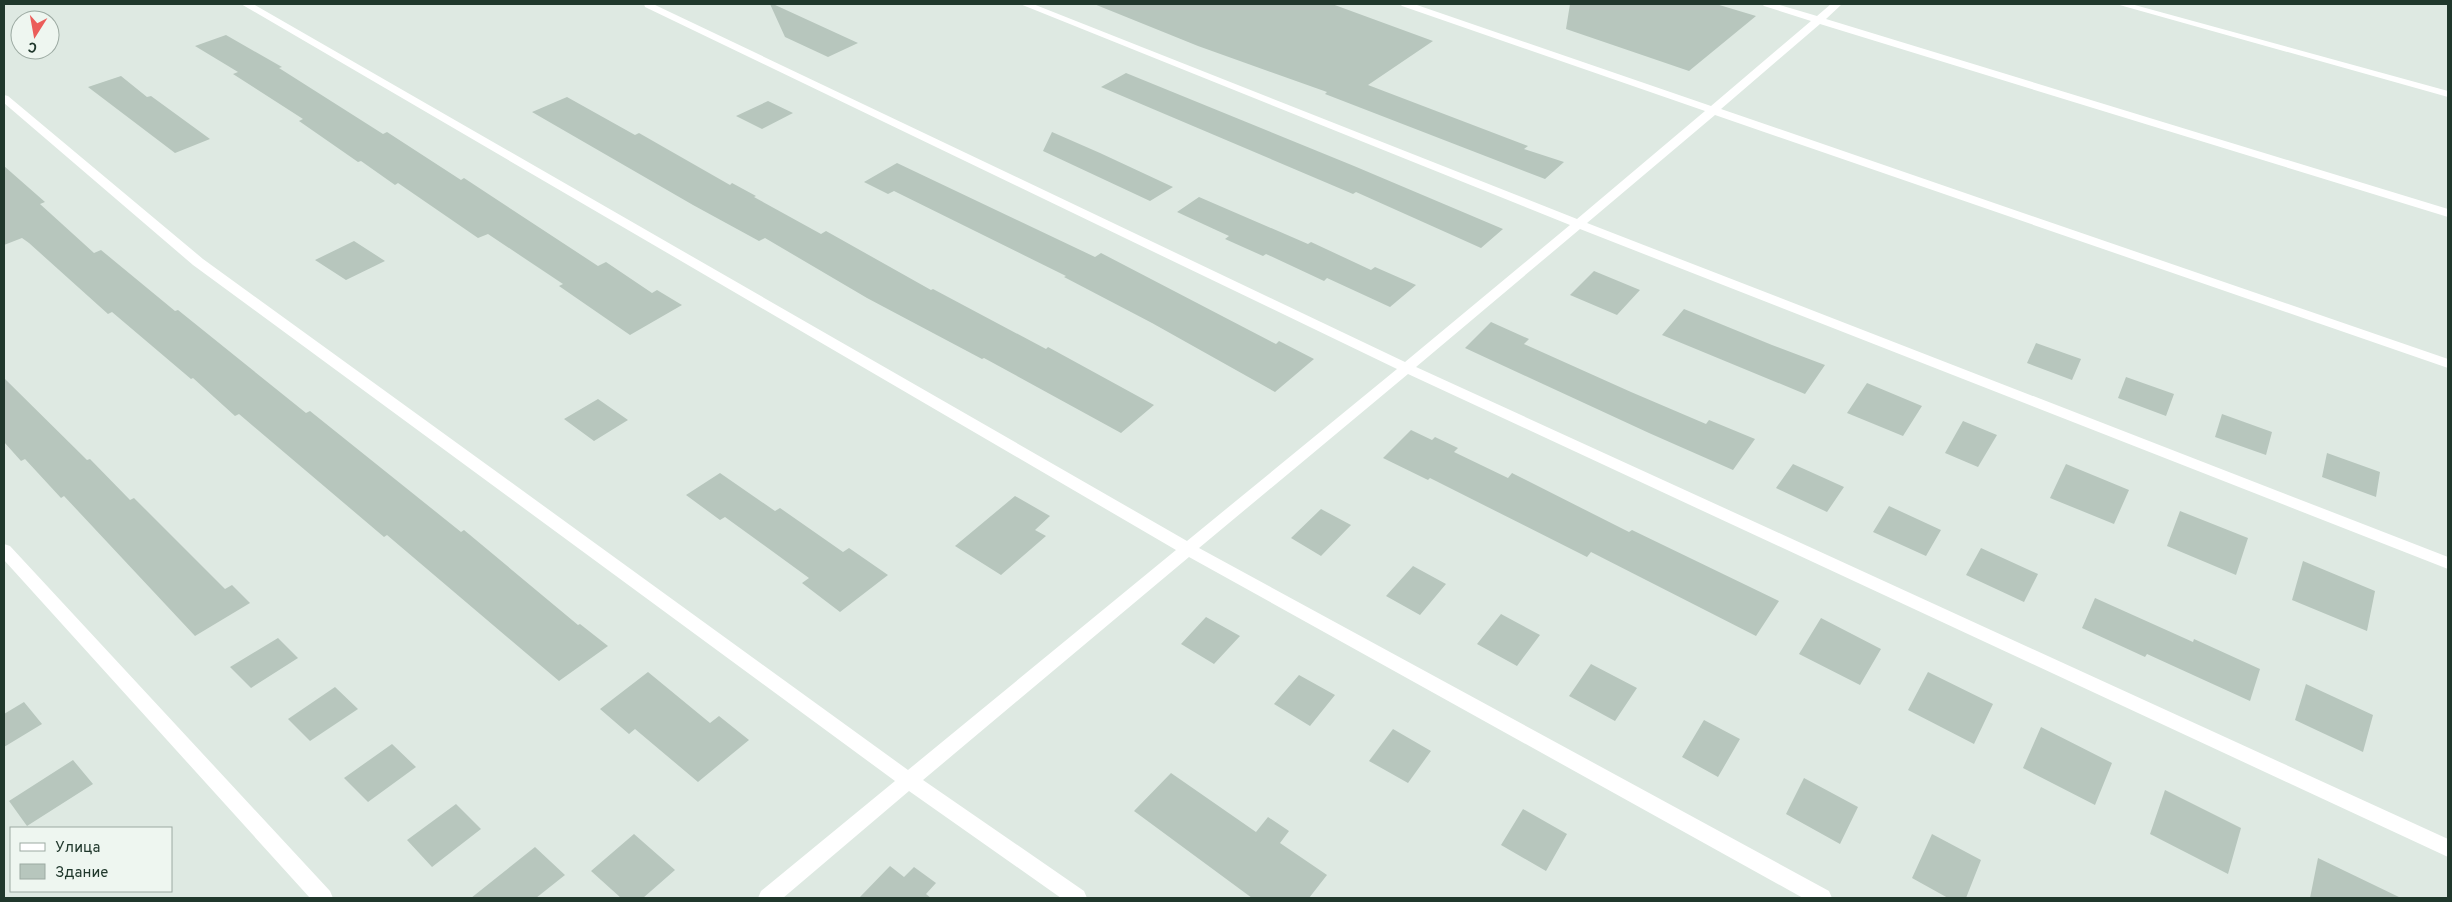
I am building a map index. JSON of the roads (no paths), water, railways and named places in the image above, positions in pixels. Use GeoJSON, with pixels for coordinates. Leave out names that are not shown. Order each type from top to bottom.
{"type":"FeatureCollection","features":[{"type":"Feature","properties":{"kind":"street"},"geometry":{"type":"LineString","coordinates":[[246,4],[1189,550],[1822,898]]}},
{"type":"Feature","properties":{"kind":"street"},"geometry":{"type":"LineString","coordinates":[[1025,4],[1580,225],[2448,563]]}},
{"type":"Feature","properties":{"kind":"street"},"geometry":{"type":"LineString","coordinates":[[1405,4],[1713,112],[2448,364]]}},
{"type":"Feature","properties":{"kind":"street"},"geometry":{"type":"LineString","coordinates":[[1767,4],[2448,213]]}},
{"type":"Feature","properties":{"kind":"street"},"geometry":{"type":"LineString","coordinates":[[768,898],[908,780],[1189,550],[1405,367],[1580,225],[1837,4]]}},
{"type":"Feature","properties":{"kind":"street"},"geometry":{"type":"LineString","coordinates":[[2121,4],[2448,94]]}},
{"type":"Feature","properties":{"kind":"street"},"geometry":{"type":"LineString","coordinates":[[648,5],[1405,367],[2448,848]]}},
{"type":"Feature","properties":{"kind":"street"},"geometry":{"type":"LineString","coordinates":[[4,98],[198,262],[908,780],[1077,898]]}},
{"type":"Feature","properties":{"kind":"street"},"geometry":{"type":"LineString","coordinates":[[4,550],[323,898]]}}]}
